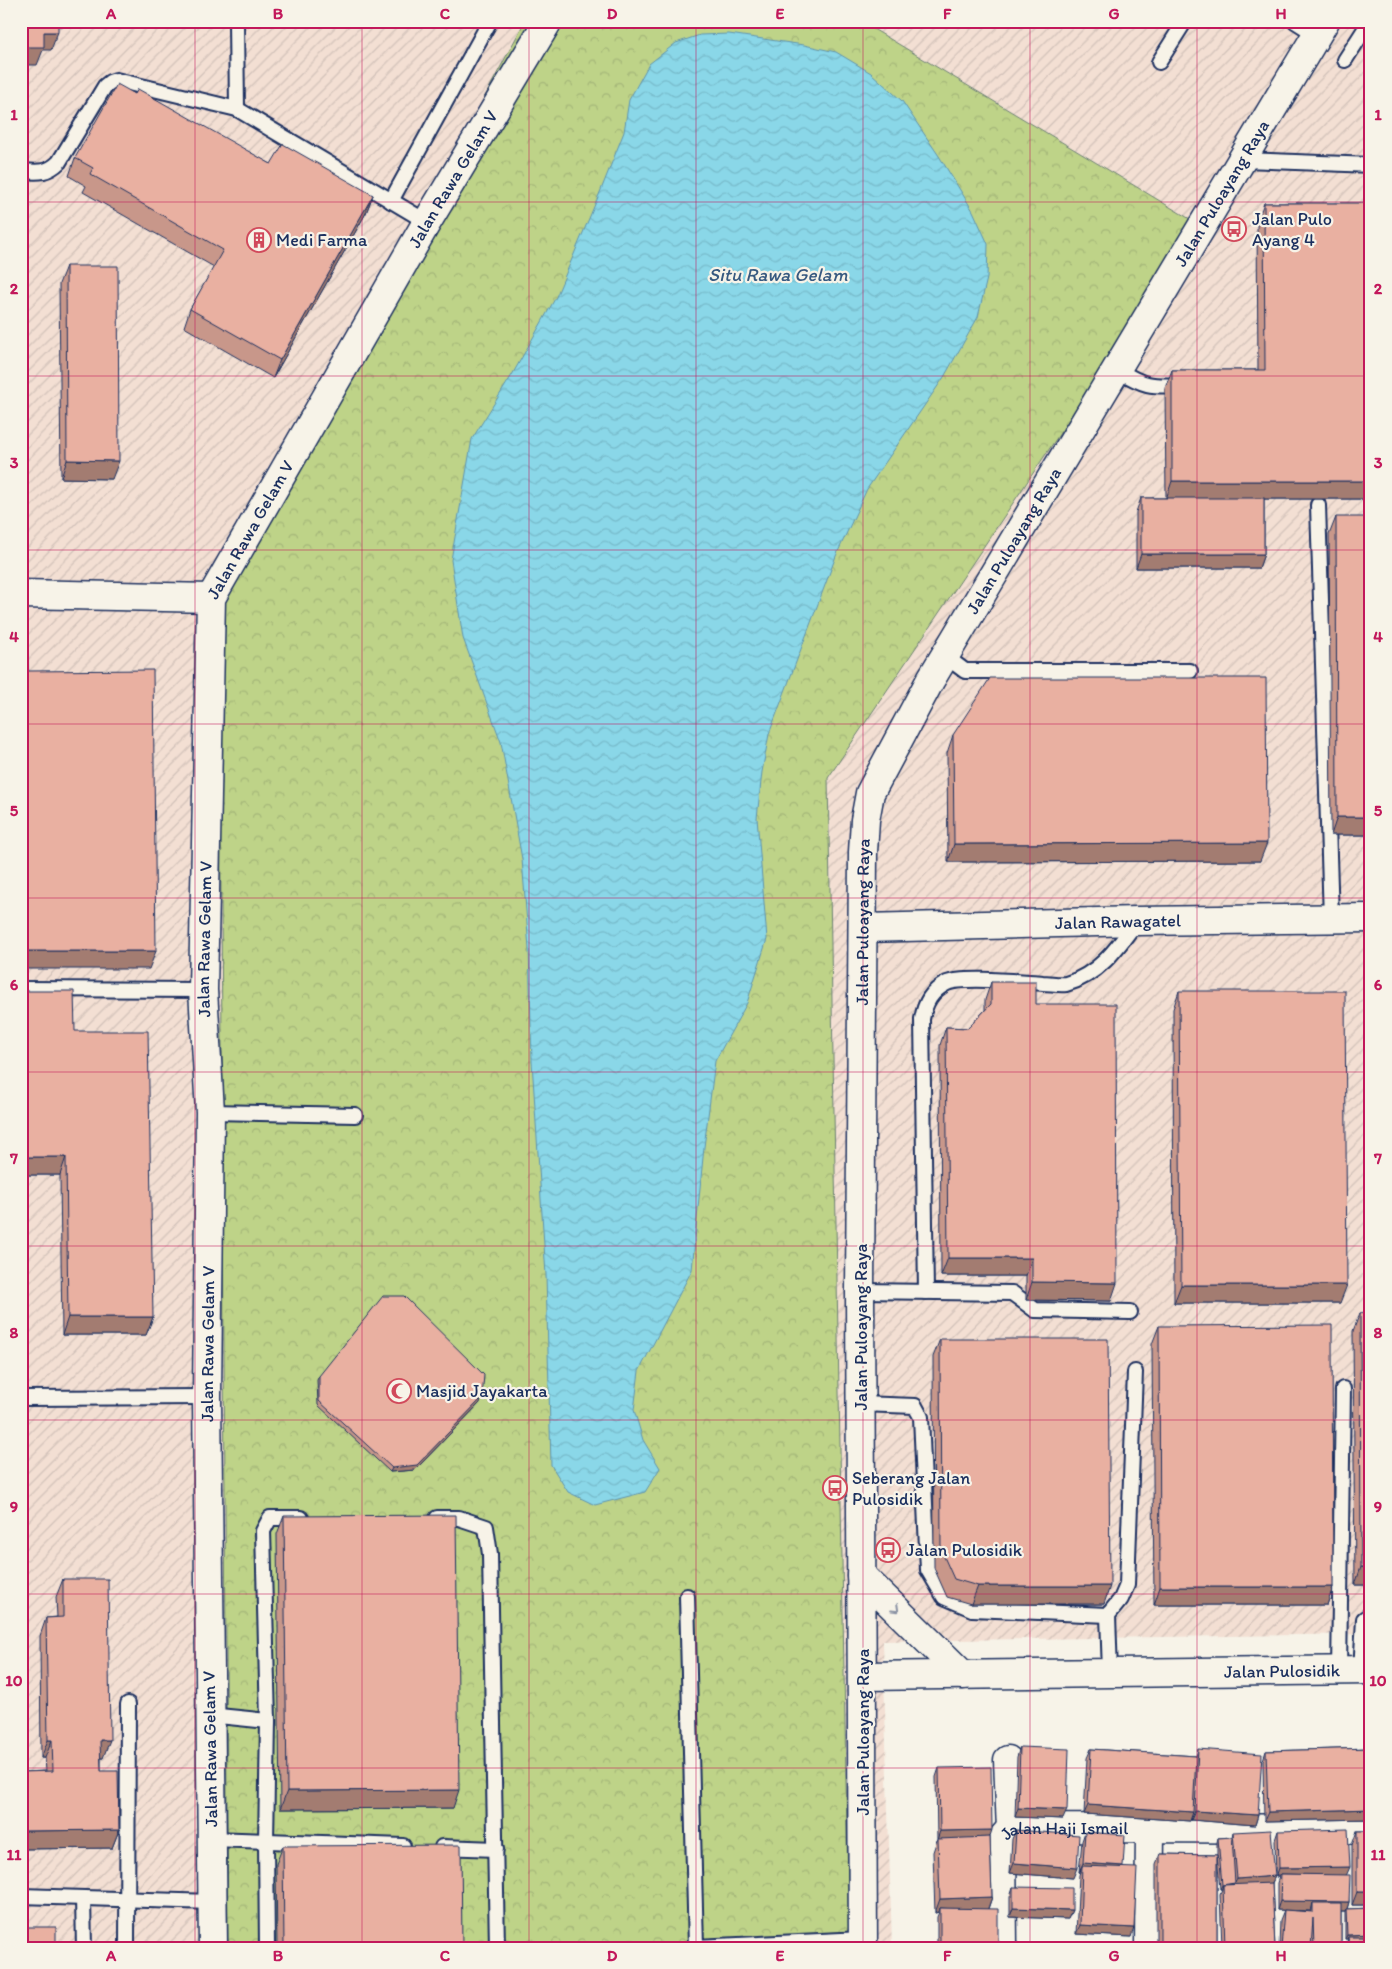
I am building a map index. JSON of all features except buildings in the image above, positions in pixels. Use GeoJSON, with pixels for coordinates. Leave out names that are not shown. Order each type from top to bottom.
{"type":"FeatureCollection","features":[{"type":"Feature","properties":{"kind":"street","name":"Jalan Rawa Gelam V"},"geometry":{"type":"LineString","coordinates":[[213,1948],[207,1397],[210,1112],[203,990],[211,598],[427,222],[548,21]]}},
{"type":"Feature","properties":{"kind":"street","name":"Jalan Puloayang Raya"},"geometry":{"type":"LineString","coordinates":[[863,1943],[860,1291],[864,928],[863,852],[865,820],[870,793],[945,656],[1243,160],[1312,26]]}},
{"type":"Feature","properties":{"kind":"street"},"geometry":{"type":"LineString","coordinates":[[21,594],[211,598]]}},
{"type":"Feature","properties":{"kind":"street","name":"Jalan Rawagatel"},"geometry":{"type":"LineString","coordinates":[[864,928],[1137,921],[1371,918]]}},
{"type":"Feature","properties":{"kind":"street"},"geometry":{"type":"LineString","coordinates":[[861,1575],[963,1674]]}},
{"type":"Feature","properties":{"kind":"street","name":"Jalan Pulosidik"},"geometry":{"type":"LineString","coordinates":[[863,1676],[1357,1671]]}},
{"type":"Feature","properties":{"kind":"street"},"geometry":{"type":"LineString","coordinates":[[1008,1760],[1011,1829]]}},
{"type":"Feature","properties":{"kind":"street"},"geometry":{"type":"LineString","coordinates":[[1276,1828],[1274,1837],[1276,1948]]}},
{"type":"Feature","properties":{"kind":"street","name":"Jalan Haji Ismail"},"geometry":{"type":"LineString","coordinates":[[1002,1948],[1002,1841],[1004,1835],[1011,1829],[1276,1828],[1371,1830]]}},
{"type":"Feature","properties":{"kind":"street","name":"Jalan Haji Ismail"},"geometry":{"type":"LineString","coordinates":[[1149,1948],[1150,1829]]}},
{"type":"Feature","properties":{"kind":"lane"},"geometry":{"type":"LineString","coordinates":[[236,21],[237,109]]}},
{"type":"Feature","properties":{"kind":"lane"},"geometry":{"type":"LineString","coordinates":[[391,201],[490,21]]}},
{"type":"Feature","properties":{"kind":"lane"},"geometry":{"type":"LineString","coordinates":[[1160,62],[1185,21]]}},
{"type":"Feature","properties":{"kind":"lane"},"geometry":{"type":"LineString","coordinates":[[1346,60],[1370,21]]}},
{"type":"Feature","properties":{"kind":"lane"},"geometry":{"type":"LineString","coordinates":[[21,171],[45,172],[53,168],[59,162],[105,86],[116,80],[237,109],[427,222]]}},
{"type":"Feature","properties":{"kind":"lane"},"geometry":{"type":"LineString","coordinates":[[1243,160],[1371,165]]}},
{"type":"Feature","properties":{"kind":"lane"},"geometry":{"type":"LineString","coordinates":[[1116,369],[1136,381],[1155,386],[1195,384]]}},
{"type":"Feature","properties":{"kind":"lane"},"geometry":{"type":"LineString","coordinates":[[1318,505],[1331,919]]}},
{"type":"Feature","properties":{"kind":"lane"},"geometry":{"type":"LineString","coordinates":[[945,656],[965,671],[1190,671]]}},
{"type":"Feature","properties":{"kind":"lane"},"geometry":{"type":"LineString","coordinates":[[926,1292],[922,1019],[925,1004],[936,990],[948,983],[973,980],[1065,984],[1090,972],[1110,957],[1137,921]]}},
{"type":"Feature","properties":{"kind":"lane"},"geometry":{"type":"LineString","coordinates":[[21,990],[203,990]]}},
{"type":"Feature","properties":{"kind":"lane"},"geometry":{"type":"LineString","coordinates":[[210,1112],[355,1116]]}},
{"type":"Feature","properties":{"kind":"lane"},"geometry":{"type":"LineString","coordinates":[[860,1291],[1012,1293],[1035,1310],[1130,1312]]}},
{"type":"Feature","properties":{"kind":"lane"},"geometry":{"type":"LineString","coordinates":[[1110,1673],[1108,1615],[1121,1600],[1127,1585],[1135,1372]]}},
{"type":"Feature","properties":{"kind":"lane"},"geometry":{"type":"LineString","coordinates":[[1343,1389],[1357,1671]]}},
{"type":"Feature","properties":{"kind":"lane"},"geometry":{"type":"LineString","coordinates":[[21,1398],[207,1397]]}},
{"type":"Feature","properties":{"kind":"lane"},"geometry":{"type":"LineString","coordinates":[[861,1404],[915,1406],[921,1417],[928,1570],[944,1597],[972,1609],[1108,1615]]}},
{"type":"Feature","properties":{"kind":"lane"},"geometry":{"type":"LineString","coordinates":[[267,1948],[268,1721],[263,1531],[270,1518],[310,1518]]}},
{"type":"Feature","properties":{"kind":"lane"},"geometry":{"type":"LineString","coordinates":[[419,1518],[458,1518],[486,1527],[490,1554],[498,1948]]}},
{"type":"Feature","properties":{"kind":"lane"},"geometry":{"type":"LineString","coordinates":[[687,1596],[696,1947],[863,1943]]}},
{"type":"Feature","properties":{"kind":"lane"},"geometry":{"type":"LineString","coordinates":[[1357,1671],[1364,1619],[1371,1614]]}},
{"type":"Feature","properties":{"kind":"lane"},"geometry":{"type":"LineString","coordinates":[[127,1948],[128,1704]]}},
{"type":"Feature","properties":{"kind":"lane"},"geometry":{"type":"LineString","coordinates":[[210,1716],[268,1721]]}},
{"type":"Feature","properties":{"kind":"lane"},"geometry":{"type":"LineString","coordinates":[[212,1839],[496,1849]]}},
{"type":"Feature","properties":{"kind":"lane"},"geometry":{"type":"LineString","coordinates":[[21,1896],[212,1902]]}},
{"type":"Feature","properties":{"kind":"lane"},"geometry":{"type":"LineString","coordinates":[[83,1898],[84,1948]]}},
{"type":"Feature","properties":{"kind":"shaded area"},"geometry":{"type":"Polygon","coordinates":[[[21,21],[1371,21],[1371,1634],[883,1641],[892,1948],[21,1948],[21,21]]]}},
{"type":"Feature","properties":{"kind":"green space"},"geometry":{"type":"Polygon","coordinates":[[[525,21],[860,21],[1200,225],[828,778],[849,1948],[228,1948],[219,596],[525,21]]]}},
{"type":"Feature","properties":{"kind":"water","name":"Situ Rawa Gelam"},"geometry":{"type":"Polygon","coordinates":[[[729,34],[804,45],[836,52],[871,73],[902,101],[973,211],[988,244],[987,278],[978,317],[944,377],[867,489],[836,556],[769,734],[762,772],[757,818],[767,939],[747,1003],[715,1061],[704,1147],[692,1270],[639,1371],[634,1410],[643,1440],[660,1468],[645,1492],[595,1505],[568,1492],[551,1465],[546,1275],[532,1062],[529,949],[522,859],[501,742],[463,638],[451,560],[472,439],[512,375],[556,297],[624,132],[629,100],[649,64],[676,43],[700,35],[729,34]]]}},
{"type":"Feature","properties":{"kind":"place","name":"Jalan Pulo Ayang 4"},"geometry":{"type":"Point","coordinates":[1234,229]}},
{"type":"Feature","properties":{"kind":"place","name":"Medi Farma"},"geometry":{"type":"Point","coordinates":[259,240]}},
{"type":"Feature","properties":{"kind":"place","name":"Masjid Jayakarta"},"geometry":{"type":"Point","coordinates":[399,1391]}},
{"type":"Feature","properties":{"kind":"place","name":"Seberang Jalan Pulosidik"},"geometry":{"type":"Point","coordinates":[835,1488]}},
{"type":"Feature","properties":{"kind":"place","name":"Jalan Pulosidik"},"geometry":{"type":"Point","coordinates":[888,1550]}}]}
